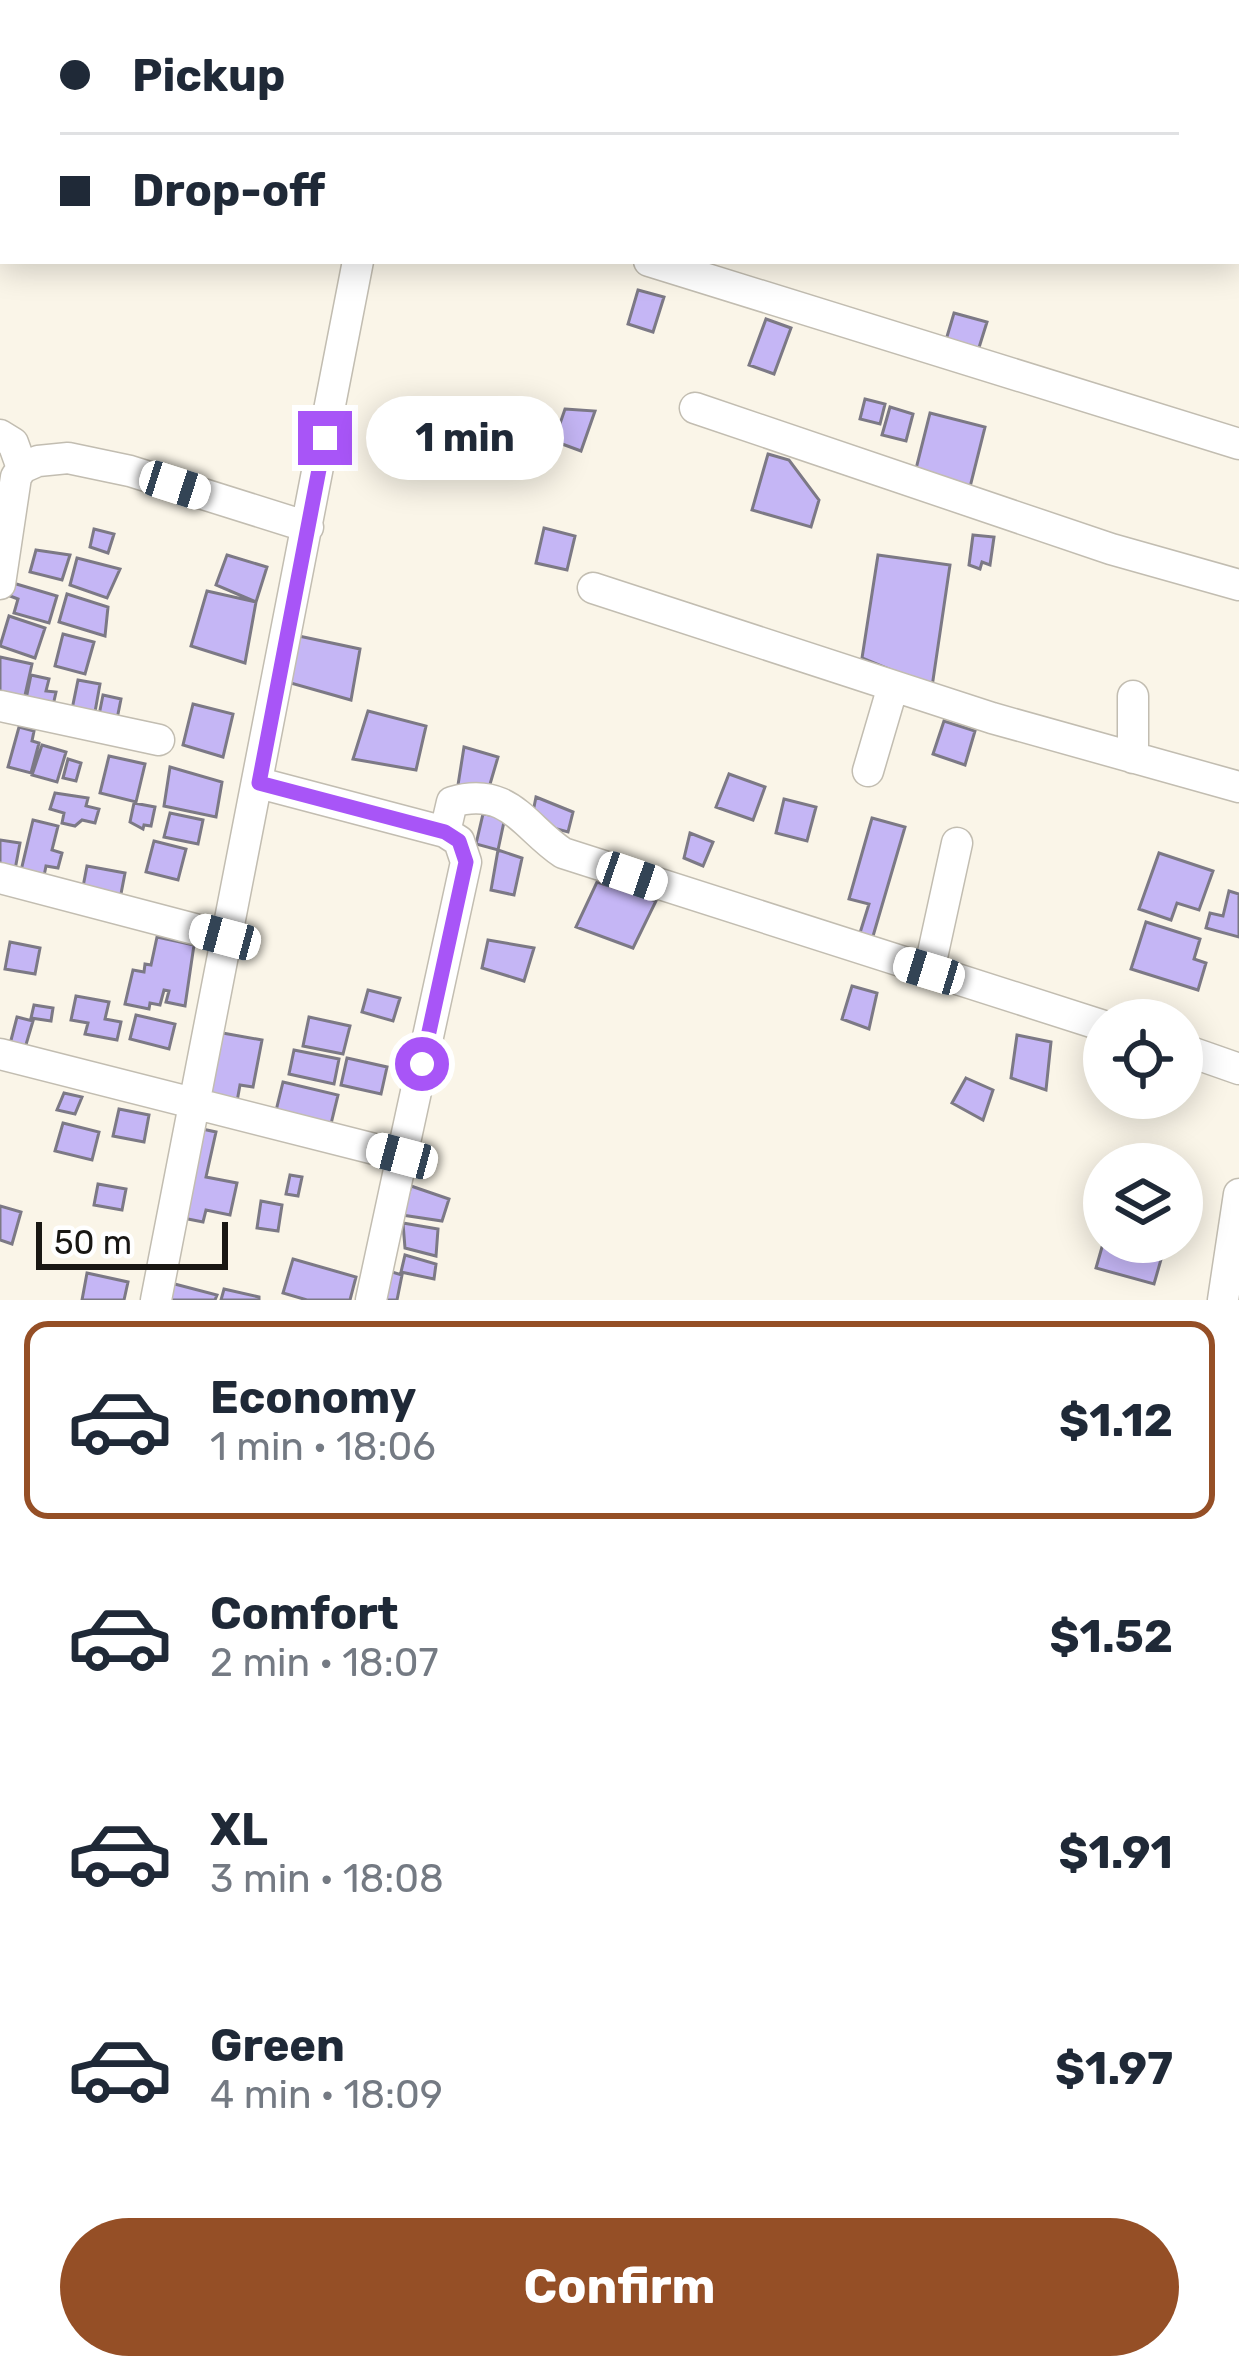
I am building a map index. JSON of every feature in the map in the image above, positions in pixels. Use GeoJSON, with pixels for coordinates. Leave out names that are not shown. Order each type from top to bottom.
{"type":"FeatureCollection","features":[{"type":"Feature","properties":{"kind":"street"},"geometry":{"type":"LineString","coordinates":[[156,1300],[357,264]]}},
{"type":"Feature","properties":{"kind":"street"},"geometry":{"type":"LineString","coordinates":[[659,264],[1239,444]]}},
{"type":"Feature","properties":{"kind":"street"},"geometry":{"type":"LineString","coordinates":[[695,408],[1111,549],[1239,585]]}},
{"type":"Feature","properties":{"kind":"street"},"geometry":{"type":"LineString","coordinates":[[0,435],[13,443],[22,468]]}},
{"type":"Feature","properties":{"kind":"street"},"geometry":{"type":"LineString","coordinates":[[0,584],[16,477],[22,468],[68,458],[130,471],[308,527]]}},
{"type":"Feature","properties":{"kind":"street"},"geometry":{"type":"LineString","coordinates":[[593,588],[992,718],[1239,788]]}},
{"type":"Feature","properties":{"kind":"street"},"geometry":{"type":"LineString","coordinates":[[868,771],[893,686]]}},
{"type":"Feature","properties":{"kind":"street"},"geometry":{"type":"LineString","coordinates":[[1132,696],[1133,758]]}},
{"type":"Feature","properties":{"kind":"street"},"geometry":{"type":"LineString","coordinates":[[0,706],[159,740]]}},
{"type":"Feature","properties":{"kind":"street"},"geometry":{"type":"LineString","coordinates":[[259,783],[445,832],[459,841],[466,862],[371,1300]]}},
{"type":"Feature","properties":{"kind":"street"},"geometry":{"type":"LineString","coordinates":[[445,832],[452,802],[478,798],[524,816],[563,853],[1083,1019]]}},
{"type":"Feature","properties":{"kind":"street"},"geometry":{"type":"LineString","coordinates":[[929,971],[957,843]]}},
{"type":"Feature","properties":{"kind":"street"},"geometry":{"type":"LineString","coordinates":[[0,878],[225,937]]}},
{"type":"Feature","properties":{"kind":"street"},"geometry":{"type":"LineString","coordinates":[[0,1054],[402,1156]]}},
{"type":"Feature","properties":{"kind":"street"},"geometry":{"type":"LineString","coordinates":[[1203,1056],[1239,1069]]}},
{"type":"Feature","properties":{"kind":"street"},"geometry":{"type":"LineString","coordinates":[[1223,1300],[1239,1194]]}},
{"type":"Feature","properties":{"kind":"building"},"geometry":{"type":"Polygon","coordinates":[[[638,290],[664,297],[653,332],[628,324],[638,290]]]}},
{"type":"Feature","properties":{"kind":"building"},"geometry":{"type":"Polygon","coordinates":[[[954,313],[987,322],[977,354],[946,340],[954,313]]]}},
{"type":"Feature","properties":{"kind":"building"},"geometry":{"type":"Polygon","coordinates":[[[766,319],[791,328],[774,374],[749,365],[766,319]]]}},
{"type":"Feature","properties":{"kind":"building"},"geometry":{"type":"Polygon","coordinates":[[[865,399],[885,404],[880,424],[860,419],[865,399]]]}},
{"type":"Feature","properties":{"kind":"building"},"geometry":{"type":"Polygon","coordinates":[[[890,407],[913,414],[906,441],[882,435],[890,407]]]}},
{"type":"Feature","properties":{"kind":"building"},"geometry":{"type":"Polygon","coordinates":[[[565,409],[595,411],[581,451],[554,441],[565,409]]]}},
{"type":"Feature","properties":{"kind":"building"},"geometry":{"type":"Polygon","coordinates":[[[930,413],[985,427],[969,491],[914,477],[930,413]]]}},
{"type":"Feature","properties":{"kind":"building"},"geometry":{"type":"Polygon","coordinates":[[[768,454],[789,460],[819,500],[811,527],[752,510],[768,454]]]}},
{"type":"Feature","properties":{"kind":"building"},"geometry":{"type":"Polygon","coordinates":[[[544,528],[575,536],[567,570],[536,563],[544,528]]]}},
{"type":"Feature","properties":{"kind":"building"},"geometry":{"type":"Polygon","coordinates":[[[94,529],[114,534],[108,553],[90,547],[94,529]]]}},
{"type":"Feature","properties":{"kind":"building"},"geometry":{"type":"Polygon","coordinates":[[[973,535],[994,537],[990,565],[982,562],[980,569],[969,565],[973,535]]]}},
{"type":"Feature","properties":{"kind":"building"},"geometry":{"type":"Polygon","coordinates":[[[36,550],[70,555],[62,580],[30,572],[36,550]]]}},
{"type":"Feature","properties":{"kind":"building"},"geometry":{"type":"Polygon","coordinates":[[[227,555],[267,567],[256,602],[216,585],[227,555]]]}},
{"type":"Feature","properties":{"kind":"building"},"geometry":{"type":"Polygon","coordinates":[[[878,555],[950,565],[932,687],[862,658],[878,555]]]}},
{"type":"Feature","properties":{"kind":"building"},"geometry":{"type":"Polygon","coordinates":[[[77,558],[120,569],[107,598],[70,585],[77,558]]]}},
{"type":"Feature","properties":{"kind":"building"},"geometry":{"type":"Polygon","coordinates":[[[13,583],[57,596],[49,623],[14,613],[18,599],[10,596],[13,583]]]}},
{"type":"Feature","properties":{"kind":"building"},"geometry":{"type":"Polygon","coordinates":[[[207,591],[256,602],[245,663],[191,646],[207,591]]]}},
{"type":"Feature","properties":{"kind":"building"},"geometry":{"type":"Polygon","coordinates":[[[67,594],[108,607],[105,636],[59,622],[67,594]]]}},
{"type":"Feature","properties":{"kind":"building"},"geometry":{"type":"Polygon","coordinates":[[[9,616],[45,628],[35,658],[0,646],[9,616]]]}},
{"type":"Feature","properties":{"kind":"building"},"geometry":{"type":"Polygon","coordinates":[[[63,634],[94,642],[85,674],[55,666],[63,634]]]}},
{"type":"Feature","properties":{"kind":"building"},"geometry":{"type":"Polygon","coordinates":[[[294,635],[360,649],[351,700],[287,682],[294,635]]]}},
{"type":"Feature","properties":{"kind":"building"},"geometry":{"type":"Polygon","coordinates":[[[0,657],[32,664],[23,704],[0,698],[0,657]]]}},
{"type":"Feature","properties":{"kind":"building"},"geometry":{"type":"Polygon","coordinates":[[[31,675],[49,679],[46,691],[56,692],[52,710],[25,704],[31,675]]]}},
{"type":"Feature","properties":{"kind":"building"},"geometry":{"type":"Polygon","coordinates":[[[78,680],[100,684],[93,723],[70,719],[78,680]]]}},
{"type":"Feature","properties":{"kind":"building"},"geometry":{"type":"Polygon","coordinates":[[[103,695],[121,699],[115,729],[97,725],[103,695]]]}},
{"type":"Feature","properties":{"kind":"building"},"geometry":{"type":"Polygon","coordinates":[[[193,704],[233,714],[223,757],[183,745],[193,704]]]}},
{"type":"Feature","properties":{"kind":"building"},"geometry":{"type":"Polygon","coordinates":[[[368,711],[426,726],[416,770],[353,759],[368,711]]]}},
{"type":"Feature","properties":{"kind":"building"},"geometry":{"type":"Polygon","coordinates":[[[944,721],[975,731],[965,765],[933,754],[944,721]]]}},
{"type":"Feature","properties":{"kind":"building"},"geometry":{"type":"Polygon","coordinates":[[[19,727],[34,731],[32,741],[39,743],[31,773],[8,767],[19,727]]]}},
{"type":"Feature","properties":{"kind":"building"},"geometry":{"type":"Polygon","coordinates":[[[42,745],[66,752],[57,782],[32,775],[42,745]]]}},
{"type":"Feature","properties":{"kind":"building"},"geometry":{"type":"Polygon","coordinates":[[[464,747],[498,757],[488,791],[458,785],[464,747]]]}},
{"type":"Feature","properties":{"kind":"building"},"geometry":{"type":"Polygon","coordinates":[[[109,756],[145,764],[136,802],[100,793],[109,756]]]}},
{"type":"Feature","properties":{"kind":"building"},"geometry":{"type":"Polygon","coordinates":[[[68,759],[81,763],[76,781],[63,778],[68,759]]]}},
{"type":"Feature","properties":{"kind":"building"},"geometry":{"type":"Polygon","coordinates":[[[170,767],[222,782],[216,817],[164,806],[170,767]]]}},
{"type":"Feature","properties":{"kind":"building"},"geometry":{"type":"Polygon","coordinates":[[[729,774],[765,787],[753,820],[716,807],[729,774]]]}},
{"type":"Feature","properties":{"kind":"building"},"geometry":{"type":"Polygon","coordinates":[[[55,793],[88,798],[86,806],[99,809],[95,823],[62,823],[64,813],[50,809],[55,793]]]}},
{"type":"Feature","properties":{"kind":"building"},"geometry":{"type":"Polygon","coordinates":[[[536,797],[573,812],[568,832],[531,822],[536,797]]]}},
{"type":"Feature","properties":{"kind":"building"},"geometry":{"type":"Polygon","coordinates":[[[784,799],[816,807],[807,841],[776,833],[784,799]]]}},
{"type":"Feature","properties":{"kind":"building"},"geometry":{"type":"Polygon","coordinates":[[[134,803],[155,807],[151,826],[143,829],[130,822],[134,803]]]}},
{"type":"Feature","properties":{"kind":"building"},"geometry":{"type":"Polygon","coordinates":[[[170,813],[203,820],[198,844],[164,837],[170,813]]]}},
{"type":"Feature","properties":{"kind":"building"},"geometry":{"type":"Polygon","coordinates":[[[483,814],[505,817],[498,850],[476,844],[483,814]]]}},
{"type":"Feature","properties":{"kind":"building"},"geometry":{"type":"Polygon","coordinates":[[[872,818],[905,827],[871,943],[859,936],[869,904],[849,899],[872,818]]]}},
{"type":"Feature","properties":{"kind":"building"},"geometry":{"type":"Polygon","coordinates":[[[33,820],[58,826],[52,850],[62,853],[58,868],[46,866],[43,881],[20,875],[33,820]]]}},
{"type":"Feature","properties":{"kind":"building"},"geometry":{"type":"Polygon","coordinates":[[[690,833],[713,842],[703,866],[684,858],[690,833]]]}},
{"type":"Feature","properties":{"kind":"building"},"geometry":{"type":"Polygon","coordinates":[[[0,840],[20,843],[14,875],[0,873],[0,840]]]}},
{"type":"Feature","properties":{"kind":"building"},"geometry":{"type":"Polygon","coordinates":[[[154,841],[186,849],[178,880],[146,872],[154,841]]]}},
{"type":"Feature","properties":{"kind":"building"},"geometry":{"type":"Polygon","coordinates":[[[498,850],[522,858],[514,895],[491,890],[498,850]]]}},
{"type":"Feature","properties":{"kind":"building"},"geometry":{"type":"Polygon","coordinates":[[[1159,853],[1213,871],[1199,910],[1177,903],[1171,920],[1139,909],[1159,853]]]}},
{"type":"Feature","properties":{"kind":"building"},"geometry":{"type":"Polygon","coordinates":[[[87,866],[125,873],[120,899],[82,892],[87,866]]]}},
{"type":"Feature","properties":{"kind":"building"},"geometry":{"type":"Polygon","coordinates":[[[597,882],[656,901],[633,948],[576,927],[597,882]]]}},
{"type":"Feature","properties":{"kind":"building"},"geometry":{"type":"Polygon","coordinates":[[[1229,891],[1239,894],[1239,937],[1206,928],[1210,913],[1223,916],[1229,891]]]}},
{"type":"Feature","properties":{"kind":"building"},"geometry":{"type":"Polygon","coordinates":[[[1146,922],[1200,939],[1194,959],[1206,963],[1198,990],[1131,969],[1146,922]]]}},
{"type":"Feature","properties":{"kind":"building"},"geometry":{"type":"Polygon","coordinates":[[[157,937],[194,945],[185,1006],[166,1002],[169,991],[164,990],[160,1005],[150,1003],[149,1009],[125,1004],[133,970],[144,972],[145,964],[151,965],[157,937]]]}},
{"type":"Feature","properties":{"kind":"building"},"geometry":{"type":"Polygon","coordinates":[[[488,940],[534,948],[524,981],[482,968],[488,940]]]}},
{"type":"Feature","properties":{"kind":"building"},"geometry":{"type":"Polygon","coordinates":[[[10,942],[40,948],[35,974],[5,969],[10,942]]]}},
{"type":"Feature","properties":{"kind":"building"},"geometry":{"type":"Polygon","coordinates":[[[852,986],[877,993],[869,1029],[842,1019],[852,986]]]}},
{"type":"Feature","properties":{"kind":"building"},"geometry":{"type":"Polygon","coordinates":[[[368,990],[400,998],[393,1021],[362,1012],[368,990]]]}},
{"type":"Feature","properties":{"kind":"building"},"geometry":{"type":"Polygon","coordinates":[[[76,996],[109,1002],[105,1019],[121,1022],[117,1040],[85,1034],[88,1023],[71,1020],[76,996]]]}},
{"type":"Feature","properties":{"kind":"building"},"geometry":{"type":"Polygon","coordinates":[[[34,1005],[53,1008],[51,1021],[31,1018],[34,1005]]]}},
{"type":"Feature","properties":{"kind":"building"},"geometry":{"type":"Polygon","coordinates":[[[136,1015],[175,1024],[169,1049],[130,1039],[136,1015]]]}},
{"type":"Feature","properties":{"kind":"building"},"geometry":{"type":"Polygon","coordinates":[[[17,1017],[33,1021],[25,1048],[10,1044],[17,1017]]]}},
{"type":"Feature","properties":{"kind":"building"},"geometry":{"type":"Polygon","coordinates":[[[309,1017],[350,1026],[343,1054],[303,1046],[309,1017]]]}},
{"type":"Feature","properties":{"kind":"building"},"geometry":{"type":"Polygon","coordinates":[[[217,1032],[262,1040],[253,1087],[240,1085],[236,1107],[199,1101],[217,1032]]]}},
{"type":"Feature","properties":{"kind":"building"},"geometry":{"type":"Polygon","coordinates":[[[1017,1035],[1051,1042],[1046,1090],[1011,1078],[1017,1035]]]}},
{"type":"Feature","properties":{"kind":"building"},"geometry":{"type":"Polygon","coordinates":[[[294,1050],[339,1059],[334,1084],[289,1074],[294,1050]]]}},
{"type":"Feature","properties":{"kind":"building"},"geometry":{"type":"Polygon","coordinates":[[[347,1058],[387,1067],[381,1094],[341,1085],[347,1058]]]}},
{"type":"Feature","properties":{"kind":"building"},"geometry":{"type":"Polygon","coordinates":[[[966,1078],[993,1090],[983,1120],[952,1103],[966,1078]]]}},
{"type":"Feature","properties":{"kind":"building"},"geometry":{"type":"Polygon","coordinates":[[[283,1082],[338,1095],[330,1128],[275,1115],[283,1082]]]}},
{"type":"Feature","properties":{"kind":"building"},"geometry":{"type":"Polygon","coordinates":[[[64,1093],[82,1097],[75,1114],[57,1110],[64,1093]]]}},
{"type":"Feature","properties":{"kind":"building"},"geometry":{"type":"Polygon","coordinates":[[[119,1109],[149,1115],[144,1142],[113,1136],[119,1109]]]}},
{"type":"Feature","properties":{"kind":"building"},"geometry":{"type":"Polygon","coordinates":[[[63,1123],[99,1132],[92,1160],[55,1151],[63,1123]]]}},
{"type":"Feature","properties":{"kind":"building"},"geometry":{"type":"Polygon","coordinates":[[[193,1127],[216,1132],[206,1177],[237,1183],[230,1215],[206,1210],[203,1222],[173,1216],[193,1127]]]}},
{"type":"Feature","properties":{"kind":"building"},"geometry":{"type":"Polygon","coordinates":[[[290,1175],[302,1177],[298,1196],[286,1194],[290,1175]]]}},
{"type":"Feature","properties":{"kind":"building"},"geometry":{"type":"Polygon","coordinates":[[[98,1184],[126,1189],[122,1210],[94,1205],[98,1184]]]}},
{"type":"Feature","properties":{"kind":"building"},"geometry":{"type":"Polygon","coordinates":[[[411,1186],[449,1199],[442,1221],[402,1215],[411,1186]]]}},
{"type":"Feature","properties":{"kind":"building"},"geometry":{"type":"Polygon","coordinates":[[[261,1201],[282,1205],[278,1231],[257,1228],[261,1201]]]}},
{"type":"Feature","properties":{"kind":"building"},"geometry":{"type":"Polygon","coordinates":[[[0,1206],[21,1212],[12,1244],[0,1240],[0,1206]]]}},
{"type":"Feature","properties":{"kind":"building"},"geometry":{"type":"Polygon","coordinates":[[[403,1223],[438,1229],[436,1256],[405,1248],[403,1223]]]}},
{"type":"Feature","properties":{"kind":"building"},"geometry":{"type":"Polygon","coordinates":[[[405,1255],[436,1264],[434,1279],[401,1272],[405,1255]]]}},
{"type":"Feature","properties":{"kind":"building"},"geometry":{"type":"Polygon","coordinates":[[[293,1259],[356,1277],[350,1300],[307,1300],[283,1293],[293,1259]]]}},
{"type":"Feature","properties":{"kind":"building"},"geometry":{"type":"Polygon","coordinates":[[[1097,1263],[1160,1263],[1154,1284],[1096,1268],[1097,1263]]]}},
{"type":"Feature","properties":{"kind":"building"},"geometry":{"type":"Polygon","coordinates":[[[379,1268],[402,1275],[397,1300],[369,1300],[379,1268]]]}},
{"type":"Feature","properties":{"kind":"building"},"geometry":{"type":"Polygon","coordinates":[[[87,1273],[128,1282],[124,1300],[82,1300],[87,1273]]]}},
{"type":"Feature","properties":{"kind":"building"},"geometry":{"type":"Polygon","coordinates":[[[167,1282],[217,1295],[215,1300],[162,1300],[167,1282]]]}},
{"type":"Feature","properties":{"kind":"building"},"geometry":{"type":"Polygon","coordinates":[[[224,1289],[259,1297],[259,1300],[221,1300],[224,1289]]]}},
{"type":"Feature","properties":{"kind":"route"},"geometry":{"type":"LineString","coordinates":[[325,438],[259,783],[445,832],[464,849],[466,862],[422,1064]]}}]}
